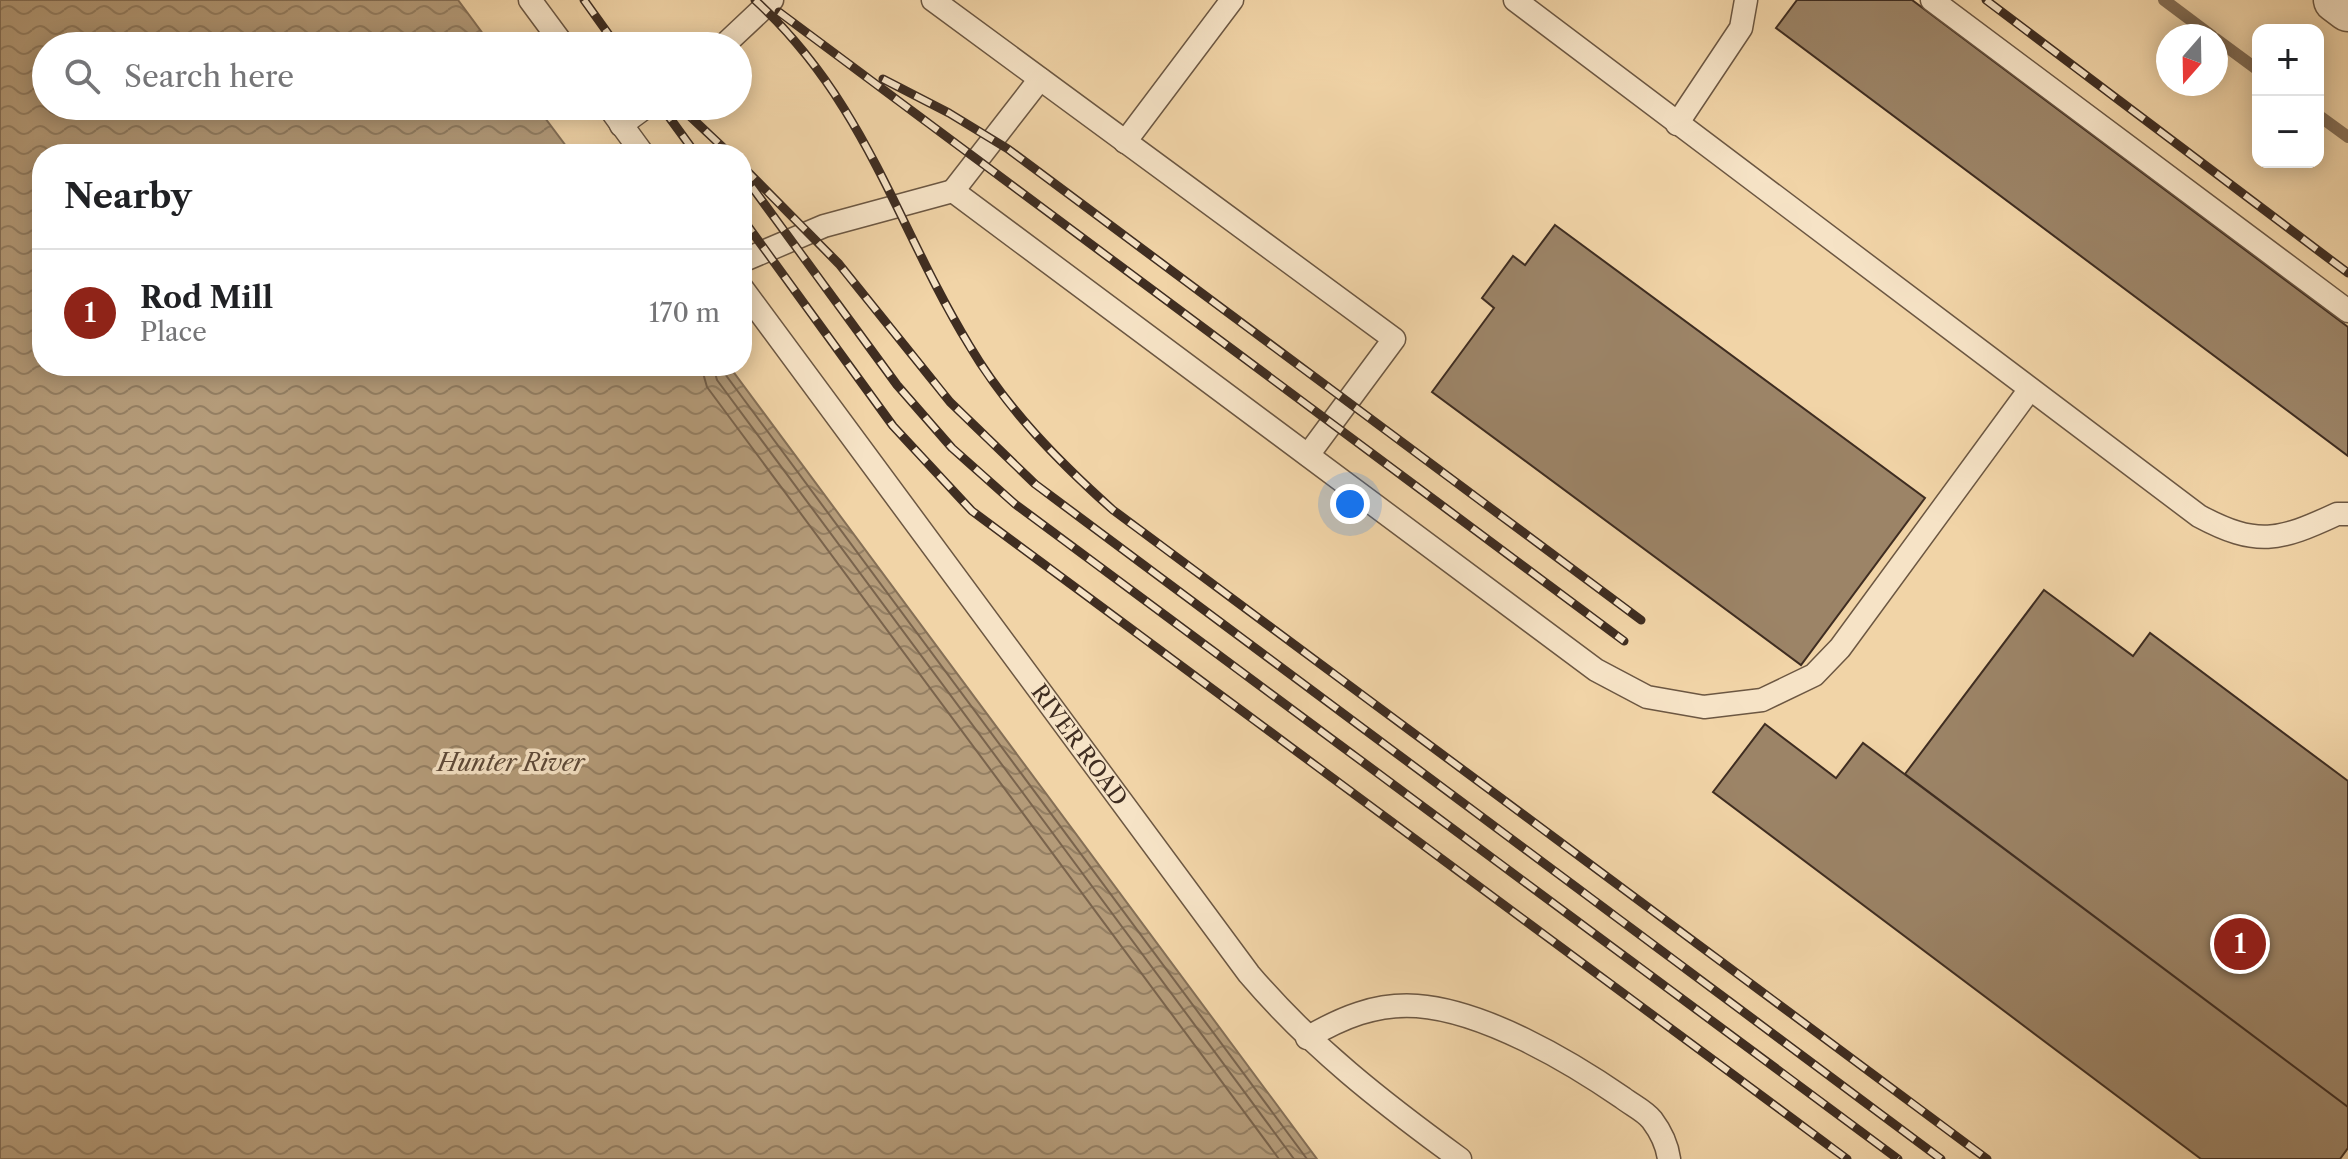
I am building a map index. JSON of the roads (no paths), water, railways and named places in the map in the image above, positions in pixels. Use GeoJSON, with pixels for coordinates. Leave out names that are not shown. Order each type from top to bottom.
{"type":"FeatureCollection","features":[{"type":"Feature","properties":{"kind":"street"},"geometry":{"type":"LineString","coordinates":[[2336,0],[2348,9]]}},
{"type":"Feature","properties":{"kind":"lane"},"geometry":{"type":"LineString","coordinates":[[530,0],[554,32]]}},
{"type":"Feature","properties":{"kind":"lane"},"geometry":{"type":"LineString","coordinates":[[738,32],[772,0]]}},
{"type":"Feature","properties":{"kind":"lane"},"geometry":{"type":"LineString","coordinates":[[933,0],[1394,339],[1308,455]]}},
{"type":"Feature","properties":{"kind":"lane"},"geometry":{"type":"LineString","coordinates":[[1125,142],[1232,0]]}},
{"type":"Feature","properties":{"kind":"lane"},"geometry":{"type":"LineString","coordinates":[[1515,0],[2199,516],[2233,534],[2271,538],[2337,514],[2348,514]]}},
{"type":"Feature","properties":{"kind":"lane"},"geometry":{"type":"LineString","coordinates":[[1677,124],[1741,28],[1746,0]]}},
{"type":"Feature","properties":{"kind":"lane"},"geometry":{"type":"LineString","coordinates":[[1932,0],[2348,311]]}},
{"type":"Feature","properties":{"kind":"lane"},"geometry":{"type":"LineString","coordinates":[[752,257],[824,226],[953,191],[1040,79]]}},
{"type":"Feature","properties":{"kind":"lane"},"geometry":{"type":"LineString","coordinates":[[618,120],[635,144]]}},
{"type":"Feature","properties":{"kind":"lane"},"geometry":{"type":"LineString","coordinates":[[621,125],[628,120]]}},
{"type":"Feature","properties":{"kind":"lane"},"geometry":{"type":"LineString","coordinates":[[953,191],[1596,670],[1647,697],[1704,707],[1762,700],[1814,675],[1840,648],[2030,389]]}},
{"type":"Feature","properties":{"kind":"lane","name":"RIVER ROAD"},"geometry":{"type":"LineString","coordinates":[[752,302],[1249,974],[1307,1038],[1374,1095],[1460,1159]]}},
{"type":"Feature","properties":{"kind":"lane"},"geometry":{"type":"LineString","coordinates":[[1307,1038],[1340,1019],[1378,1008],[1416,1006],[1454,1012],[1546,1052],[1600,1082],[1651,1118],[1667,1145],[1669,1159]]}},
{"type":"Feature","properties":{"kind":"water","name":"Hunter River"},"geometry":{"type":"Polygon","coordinates":[[[0,0],[458,0],[482,32],[32,32],[32,120],[546,120],[564,144],[32,144],[32,376],[736,376],[1317,1159],[0,1159],[0,0]]]}},
{"type":"Feature","properties":{"kind":"waterway"},"geometry":{"type":"LineString","coordinates":[[2164,0],[2196,24]]}},
{"type":"Feature","properties":{"kind":"waterway"},"geometry":{"type":"LineString","coordinates":[[2228,48],[2252,66]]}},
{"type":"Feature","properties":{"kind":"waterway"},"geometry":{"type":"LineString","coordinates":[[2324,119],[2348,137]]}},
{"type":"Feature","properties":{"kind":"railway"},"geometry":{"type":"LineString","coordinates":[[584,0],[607,32]]}},
{"type":"Feature","properties":{"kind":"railway"},"geometry":{"type":"LineString","coordinates":[[755,0],[793,39],[852,122],[943,299],[1000,391],[1053,453],[1113,510],[1987,1159]]}},
{"type":"Feature","properties":{"kind":"railway"},"geometry":{"type":"LineString","coordinates":[[1986,0],[2348,273]]}},
{"type":"Feature","properties":{"kind":"railway"},"geometry":{"type":"LineString","coordinates":[[779,12],[1624,641]]}},
{"type":"Feature","properties":{"kind":"railway"},"geometry":{"type":"LineString","coordinates":[[883,79],[949,113],[1008,149],[1641,620]]}},
{"type":"Feature","properties":{"kind":"railway"},"geometry":{"type":"LineString","coordinates":[[671,120],[689,144]]}},
{"type":"Feature","properties":{"kind":"railway"},"geometry":{"type":"LineString","coordinates":[[694,120],[719,144]]}},
{"type":"Feature","properties":{"kind":"railway"},"geometry":{"type":"LineString","coordinates":[[752,176],[839,264],[950,402],[1035,484],[1941,1159]]}},
{"type":"Feature","properties":{"kind":"railway"},"geometry":{"type":"LineString","coordinates":[[752,187],[897,385],[952,448],[1015,504],[1898,1159]]}},
{"type":"Feature","properties":{"kind":"railway"},"geometry":{"type":"LineString","coordinates":[[752,232],[893,426],[972,511],[1847,1159]]}},
{"type":"Feature","properties":{"kind":"place","name":"Rod Mill"},"geometry":{"type":"Point","coordinates":[2240,944]}}]}
